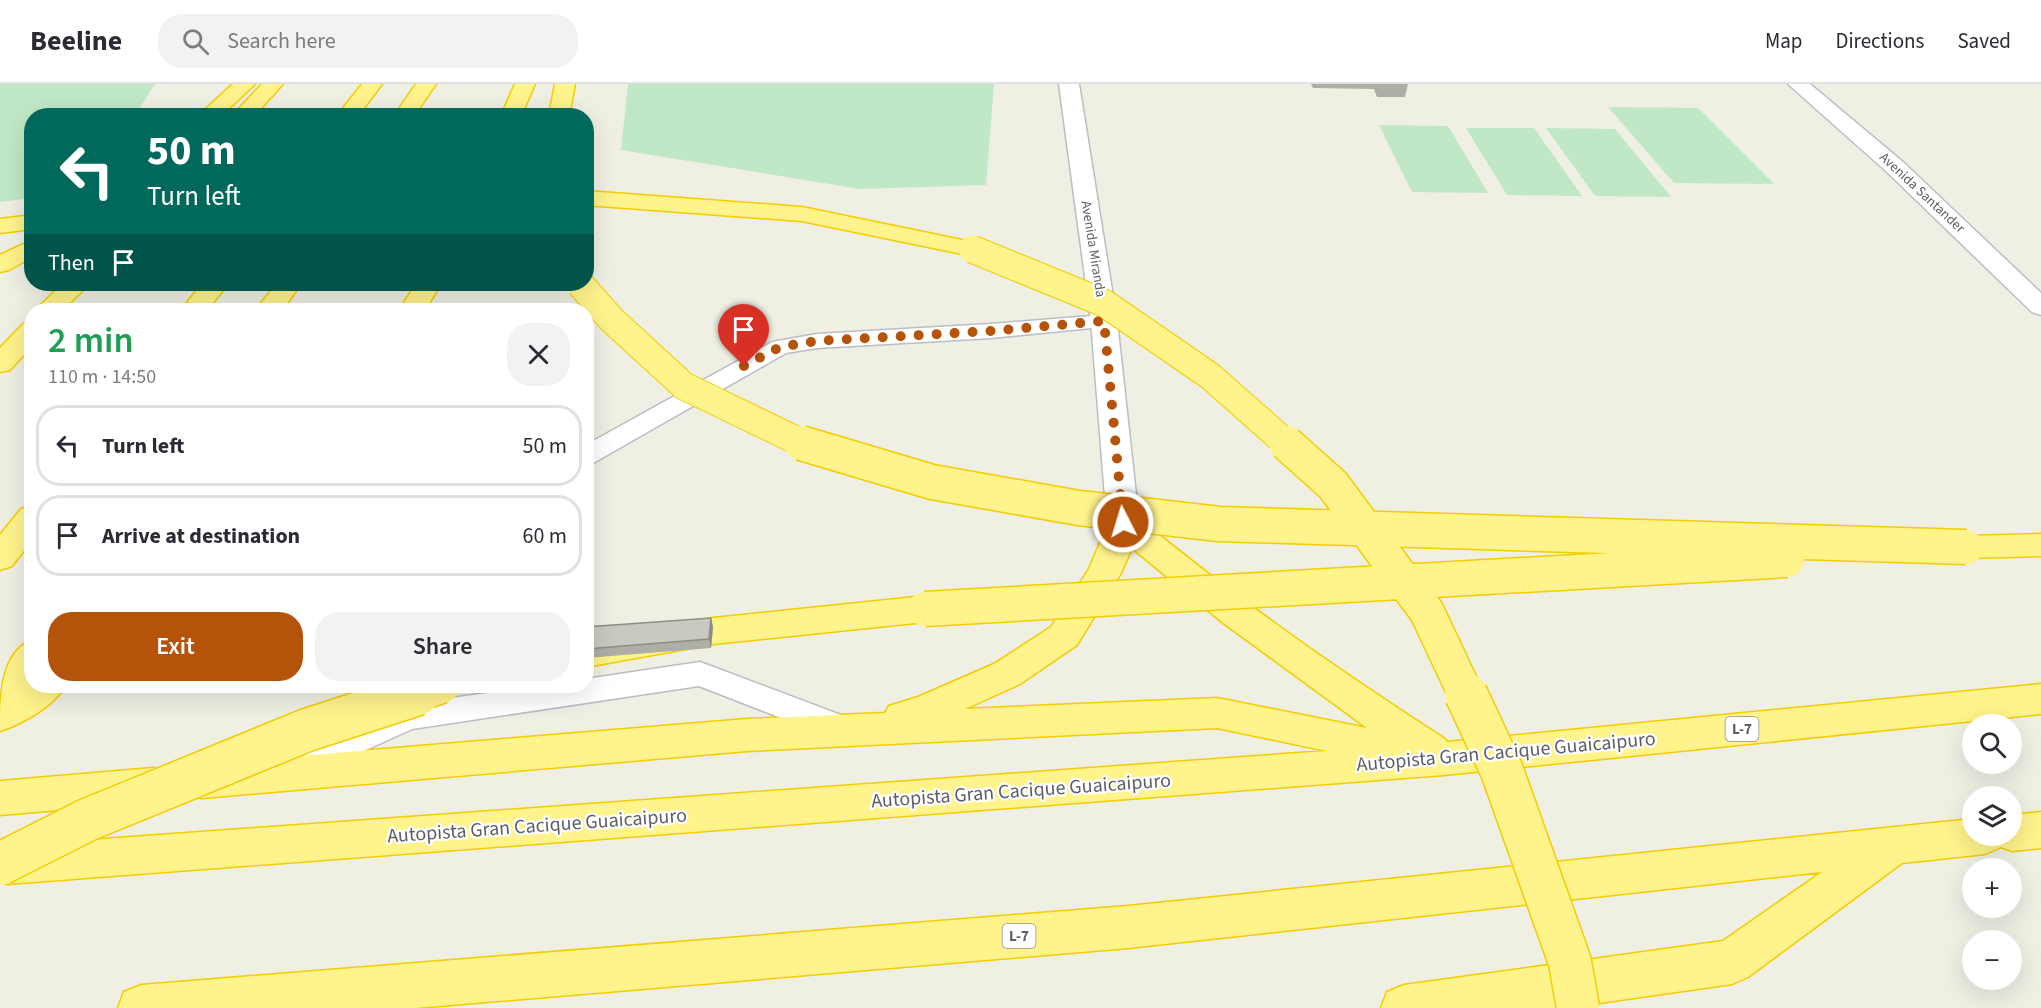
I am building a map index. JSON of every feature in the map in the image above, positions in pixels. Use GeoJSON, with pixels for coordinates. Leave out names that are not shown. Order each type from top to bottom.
{"type":"FeatureCollection","features":[{"type":"Feature","properties":{"kind":"highway"},"geometry":{"type":"LineString","coordinates":[[216,108],[245,84]]}},
{"type":"Feature","properties":{"kind":"highway"},"geometry":{"type":"LineString","coordinates":[[250,108],[273,84]]}},
{"type":"Feature","properties":{"kind":"highway"},"geometry":{"type":"LineString","coordinates":[[353,108],[372,84]]}},
{"type":"Feature","properties":{"kind":"highway"},"geometry":{"type":"LineString","coordinates":[[410,108],[426,84]]}},
{"type":"Feature","properties":{"kind":"highway"},"geometry":{"type":"LineString","coordinates":[[514,108],[525,84]]}},
{"type":"Feature","properties":{"kind":"highway"},"geometry":{"type":"LineString","coordinates":[[560,108],[565,84]]}},
{"type":"Feature","properties":{"kind":"highway"},"geometry":{"type":"LineString","coordinates":[[594,198],[802,214],[972,249],[1104,303],[1210,376],[1333,485],[1427,612],[1502,771],[1570,962],[1578,1008]]}},
{"type":"Feature","properties":{"kind":"highway"},"geometry":{"type":"LineString","coordinates":[[0,226],[24,223]]}},
{"type":"Feature","properties":{"kind":"highway"},"geometry":{"type":"LineString","coordinates":[[0,265],[24,252]]}},
{"type":"Feature","properties":{"kind":"highway"},"geometry":{"type":"LineString","coordinates":[[56,303],[69,291]]}},
{"type":"Feature","properties":{"kind":"highway"},"geometry":{"type":"LineString","coordinates":[[200,303],[209,291]]}},
{"type":"Feature","properties":{"kind":"highway"},"geometry":{"type":"LineString","coordinates":[[586,291],[612,320],[684,386],[797,442],[932,482],[1079,508],[1219,524],[1966,547]]}},
{"type":"Feature","properties":{"kind":"highway"},"geometry":{"type":"LineString","coordinates":[[0,364],[24,338]]}},
{"type":"Feature","properties":{"kind":"highway"},"geometry":{"type":"LineString","coordinates":[[847,730],[927,710],[1007,674],[1064,636],[1104,573],[1114,553],[1123,522],[1169,563],[1243,621],[1353,699],[1444,759]]}},
{"type":"Feature","properties":{"kind":"highway"},"geometry":{"type":"LineString","coordinates":[[0,558],[24,527]]}},
{"type":"Feature","properties":{"kind":"highway"},"geometry":{"type":"LineString","coordinates":[[594,652],[713,631],[925,609],[1671,568],[1966,547],[2041,545]]}},
{"type":"Feature","properties":{"kind":"highway"},"geometry":{"type":"LineString","coordinates":[[0,700],[24,666]]}},
{"type":"Feature","properties":{"kind":"highway"},"geometry":{"type":"LineString","coordinates":[[0,716],[35,693]]}},
{"type":"Feature","properties":{"kind":"highway"},"geometry":{"type":"LineString","coordinates":[[0,864],[87,820],[307,730],[421,693]]}},
{"type":"Feature","properties":{"kind":"highway","name":"Autopista Gran Cacique Guaicaipuro"},"geometry":{"type":"LineString","coordinates":[[0,864],[1444,759],[2041,699]]}},
{"type":"Feature","properties":{"kind":"highway"},"geometry":{"type":"LineString","coordinates":[[0,798],[747,735],[1217,713],[1444,759]]}},
{"type":"Feature","properties":{"kind":"highway"},"geometry":{"type":"LineString","coordinates":[[2022,832],[2041,830]]}},
{"type":"Feature","properties":{"kind":"highway","name":"L-7"},"geometry":{"type":"LineString","coordinates":[[141,1008],[1128,927],[1962,838]]}},
{"type":"Feature","properties":{"kind":"highway"},"geometry":{"type":"LineString","coordinates":[[1404,1008],[1732,962],[1894,844]]}},
{"type":"Feature","properties":{"kind":"street","name":"Avenida Miranda"},"geometry":{"type":"LineString","coordinates":[[1069,84],[1104,321],[1123,522]]}},
{"type":"Feature","properties":{"kind":"street","name":"Avenida Santander"},"geometry":{"type":"LineString","coordinates":[[1798,84],[1895,167],[2041,307]]}},
{"type":"Feature","properties":{"kind":"lane"},"geometry":{"type":"LineString","coordinates":[[594,452],[780,347],[817,341],[991,331],[1104,321]]}},
{"type":"Feature","properties":{"kind":"lane"},"geometry":{"type":"LineString","coordinates":[[594,690],[700,674],[847,730]]}},
{"type":"Feature","properties":{"kind":"lane"},"geometry":{"type":"LineString","coordinates":[[281,774],[407,717],[571,693]]}},
{"type":"Feature","properties":{"kind":"green space"},"geometry":{"type":"Polygon","coordinates":[[[0,84],[155,84],[140,108],[24,108],[24,199],[0,202],[0,84]]]}},
{"type":"Feature","properties":{"kind":"green space"},"geometry":{"type":"Polygon","coordinates":[[[628,84],[994,84],[986,185],[860,189],[621,150],[628,84]]]}},
{"type":"Feature","properties":{"kind":"green space"},"geometry":{"type":"Polygon","coordinates":[[[1608,107],[1698,108],[1774,184],[1674,183],[1608,107]]]}},
{"type":"Feature","properties":{"kind":"green space"},"geometry":{"type":"Polygon","coordinates":[[[1379,125],[1448,126],[1488,193],[1412,192],[1379,125]]]}},
{"type":"Feature","properties":{"kind":"green space"},"geometry":{"type":"Polygon","coordinates":[[[1466,128],[1534,128],[1582,196],[1507,195],[1466,128]]]}},
{"type":"Feature","properties":{"kind":"green space"},"geometry":{"type":"Polygon","coordinates":[[[1546,128],[1615,129],[1671,197],[1595,196],[1546,128]]]}},
{"type":"Feature","properties":{"kind":"building"},"geometry":{"type":"Polygon","coordinates":[[[711,618],[709,639],[594,648],[594,626],[711,618]]]}},
{"type":"Feature","properties":{"kind":"route"},"geometry":{"type":"LineString","coordinates":[[744,366],[780,347],[817,341],[991,331],[1104,321],[1123,522]]}}]}
